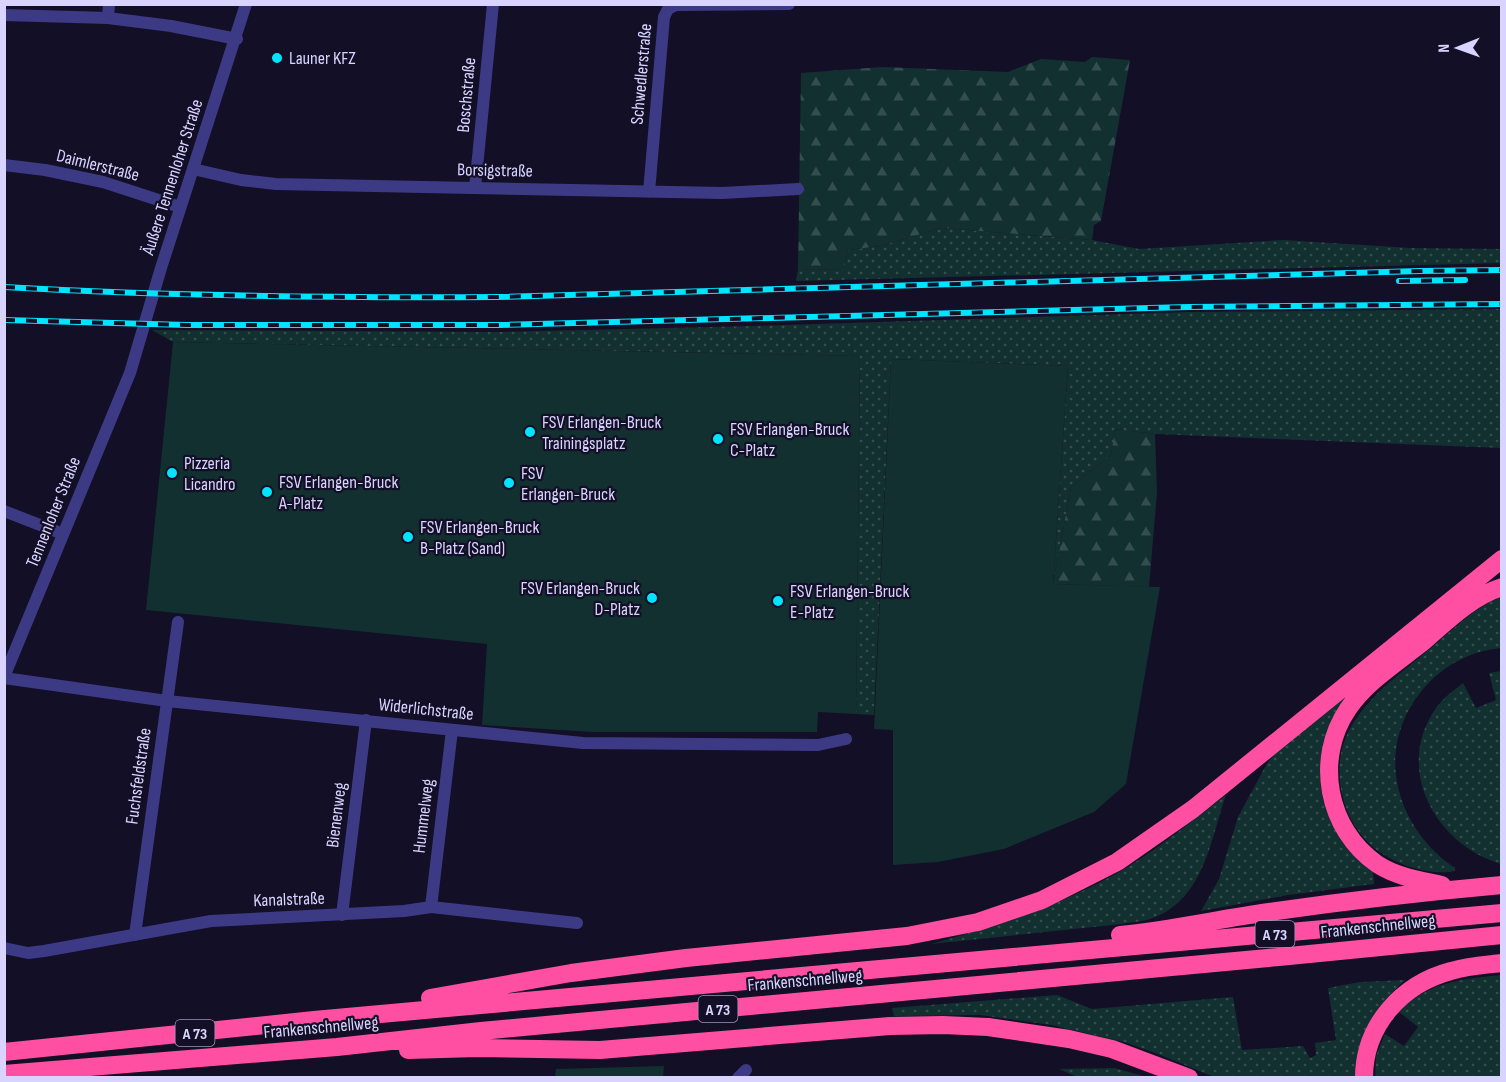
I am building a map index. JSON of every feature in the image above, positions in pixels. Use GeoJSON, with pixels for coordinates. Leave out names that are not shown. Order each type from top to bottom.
{"type":"FeatureCollection","features":[{"type":"Feature","properties":{"kind":"highway"},"geometry":{"type":"LineString","coordinates":[[314,1020],[376,1006],[571,974],[686,958],[906,936],[978,922],[1042,900],[1117,862],[1193,809],[1502,559]]}},
{"type":"Feature","properties":{"kind":"highway"},"geometry":{"type":"LineString","coordinates":[[1458,889],[1399,875],[1376,863],[1365,854],[1346,830],[1332,803],[1329,789],[1329,759],[1336,733],[1348,709],[1356,699],[1470,603],[1502,587]]}},
{"type":"Feature","properties":{"kind":"highway"},"geometry":{"type":"LineString","coordinates":[[1049,953],[1090,938],[1159,932],[1233,918],[1362,899],[1502,885]]}},
{"type":"Feature","properties":{"kind":"highway","name":"Frankenschnellweg"},"geometry":{"type":"LineString","coordinates":[[4,1052],[314,1020],[1502,913]]}},
{"type":"Feature","properties":{"kind":"highway","name":"Frankenschnellweg"},"geometry":{"type":"LineString","coordinates":[[4,1074],[337,1047],[493,1030],[1502,935]]}},
{"type":"Feature","properties":{"kind":"highway"},"geometry":{"type":"LineString","coordinates":[[1364,1077],[1366,1056],[1374,1032],[1388,1009],[1406,992],[1427,980],[1453,970],[1502,963]]}},
{"type":"Feature","properties":{"kind":"highway"},"geometry":{"type":"LineString","coordinates":[[337,1047],[378,1050],[477,1048],[600,1050],[890,1026],[943,1025],[988,1027],[1070,1039],[1112,1049],[1189,1077]]}},
{"type":"Feature","properties":{"kind":"street"},"geometry":{"type":"LineString","coordinates":[[108,18],[109,4]]}},
{"type":"Feature","properties":{"kind":"street","name":"Äußere Tennenloher Straße"},"geometry":{"type":"LineString","coordinates":[[133,361],[180,207],[237,39],[246,4]]}},
{"type":"Feature","properties":{"kind":"street","name":"Boschstraße"},"geometry":{"type":"LineString","coordinates":[[475,188],[493,4]]}},
{"type":"Feature","properties":{"kind":"street","name":"Schwedlerstraße"},"geometry":{"type":"LineString","coordinates":[[649,192],[664,17],[668,9],[676,5],[789,4]]}},
{"type":"Feature","properties":{"kind":"street"},"geometry":{"type":"LineString","coordinates":[[4,15],[108,18],[171,26],[237,39]]}},
{"type":"Feature","properties":{"kind":"street","name":"Daimlerstraße"},"geometry":{"type":"LineString","coordinates":[[4,165],[45,170],[103,182],[180,207]]}},
{"type":"Feature","properties":{"kind":"street","name":"Borsigstraße"},"geometry":{"type":"LineString","coordinates":[[194,169],[242,180],[276,184],[722,194],[798,189]]}},
{"type":"Feature","properties":{"kind":"street","name":"Tennenloher Straße"},"geometry":{"type":"LineString","coordinates":[[4,677],[122,394],[133,361]]}},
{"type":"Feature","properties":{"kind":"street"},"geometry":{"type":"LineString","coordinates":[[4,511],[63,534]]}},
{"type":"Feature","properties":{"kind":"street","name":"Fuchsfeldstraße"},"geometry":{"type":"LineString","coordinates":[[135,935],[178,622]]}},
{"type":"Feature","properties":{"kind":"street","name":"Widerlichstraße"},"geometry":{"type":"LineString","coordinates":[[4,677],[167,701],[583,743],[818,745],[846,738]]}},
{"type":"Feature","properties":{"kind":"street","name":"Bienenweg"},"geometry":{"type":"LineString","coordinates":[[342,915],[366,720]]}},
{"type":"Feature","properties":{"kind":"street","name":"Hummelweg"},"geometry":{"type":"LineString","coordinates":[[431,907],[452,730]]}},
{"type":"Feature","properties":{"kind":"street","name":"Kanalstraße"},"geometry":{"type":"LineString","coordinates":[[4,948],[28,952],[211,921],[342,915],[431,907],[577,923]]}},
{"type":"Feature","properties":{"kind":"green space"},"geometry":{"type":"Polygon","coordinates":[[[1092,57],[1130,60],[1101,221],[1094,225],[1092,240],[941,228],[881,246],[848,250],[844,269],[798,270],[801,73],[882,67],[1008,72],[1041,59],[1085,62],[1092,57]]]}},
{"type":"Feature","properties":{"kind":"green space"},"geometry":{"type":"Polygon","coordinates":[[[941,228],[1092,240],[1139,249],[1284,240],[1411,248],[1502,249],[1501,263],[796,281],[798,270],[844,269],[848,250],[881,246],[941,228]]]}},
{"type":"Feature","properties":{"kind":"green space"},"geometry":{"type":"Polygon","coordinates":[[[1501,309],[1501,448],[1155,434],[1115,429],[1111,455],[1071,487],[1053,584],[1068,366],[891,359],[874,715],[856,714],[860,356],[173,342],[152,330],[499,332],[1188,312],[1501,309]]]}},
{"type":"Feature","properties":{"kind":"green space","name":"FSV Erlangen-Bruck"},"geometry":{"type":"Polygon","coordinates":[[[173,342],[860,356],[856,714],[818,712],[817,732],[592,732],[482,725],[487,644],[146,610],[173,342]]]}},
{"type":"Feature","properties":{"kind":"green space"},"geometry":{"type":"Polygon","coordinates":[[[891,359],[1068,366],[1053,584],[1160,587],[1126,784],[1094,812],[1004,849],[938,862],[893,865],[893,730],[874,729],[891,359]]]}},
{"type":"Feature","properties":{"kind":"green space"},"geometry":{"type":"Polygon","coordinates":[[[1115,429],[1155,434],[1157,492],[1149,587],[1053,584],[1071,487],[1111,455],[1115,429]]]}},
{"type":"Feature","properties":{"kind":"green space"},"geometry":{"type":"Polygon","coordinates":[[[1501,597],[1501,648],[1477,653],[1455,663],[1435,677],[1406,715],[1398,738],[1395,762],[1398,787],[1412,823],[1435,852],[1455,868],[1455,871],[1426,871],[1407,866],[1374,848],[1352,821],[1345,806],[1339,772],[1342,749],[1350,729],[1377,694],[1464,620],[1491,601],[1501,597]]]}},
{"type":"Feature","properties":{"kind":"green space"},"geometry":{"type":"Polygon","coordinates":[[[1501,671],[1501,864],[1478,854],[1457,840],[1441,822],[1428,802],[1421,779],[1419,755],[1424,731],[1442,701],[1463,683],[1476,708],[1496,700],[1489,673],[1501,671]]]}},
{"type":"Feature","properties":{"kind":"green space"},"geometry":{"type":"Polygon","coordinates":[[[1345,697],[1330,726],[1322,751],[1321,790],[1333,826],[1357,858],[1373,872],[1374,884],[1288,895],[1201,911],[1219,879],[1238,817],[1265,767],[1274,754],[1345,697]]]}},
{"type":"Feature","properties":{"kind":"green space"},"geometry":{"type":"Polygon","coordinates":[[[1226,795],[1209,850],[1194,884],[1168,910],[1143,921],[931,944],[1031,912],[1103,881],[1152,851],[1226,795]]]}},
{"type":"Feature","properties":{"kind":"green space"},"geometry":{"type":"Polygon","coordinates":[[[1501,975],[1501,1077],[1375,1078],[1376,1056],[1385,1034],[1404,1046],[1418,1027],[1399,1012],[1410,1002],[1421,994],[1446,984],[1501,975]]]}},
{"type":"Feature","properties":{"kind":"green space"},"geometry":{"type":"Polygon","coordinates":[[[1405,980],[1383,1002],[1369,1023],[1364,1034],[1356,1077],[1214,1077],[1124,1042],[1051,1025],[980,1015],[894,1016],[892,1008],[1057,995],[1092,1009],[1233,997],[1242,1050],[1303,1046],[1310,1058],[1316,1055],[1315,1043],[1336,1040],[1328,988],[1360,982],[1405,980]]]}},
{"type":"Feature","properties":{"kind":"green space"},"geometry":{"type":"Polygon","coordinates":[[[664,1066],[663,1077],[555,1077],[556,1069],[664,1066]]]}},
{"type":"Feature","properties":{"kind":"green space"},"geometry":{"type":"Polygon","coordinates":[[[1114,1068],[1147,1077],[1077,1077],[1059,1069],[1114,1068]]]}},
{"type":"Feature","properties":{"kind":"railway"},"geometry":{"type":"LineString","coordinates":[[4,287],[250,296],[497,297],[1502,270]]}},
{"type":"Feature","properties":{"kind":"railway"},"geometry":{"type":"LineString","coordinates":[[1399,281],[1465,280]]}},
{"type":"Feature","properties":{"kind":"railway"},"geometry":{"type":"LineString","coordinates":[[4,320],[187,325],[499,325],[1188,307],[1502,304]]}},
{"type":"Feature","properties":{"kind":"place","name":"Launer KFZ"},"geometry":{"type":"Point","coordinates":[277,58]}},
{"type":"Feature","properties":{"kind":"place","name":"FSV Erlangen-Bruck Trainingsplatz"},"geometry":{"type":"Point","coordinates":[530,432]}},
{"type":"Feature","properties":{"kind":"place","name":"FSV Erlangen-Bruck C-Platz"},"geometry":{"type":"Point","coordinates":[718,439]}},
{"type":"Feature","properties":{"kind":"place","name":"Pizzeria Licandro"},"geometry":{"type":"Point","coordinates":[172,473]}},
{"type":"Feature","properties":{"kind":"place","name":"FSV Erlangen-Bruck"},"geometry":{"type":"Point","coordinates":[509,483]}},
{"type":"Feature","properties":{"kind":"place","name":"FSV Erlangen-Bruck A-Platz"},"geometry":{"type":"Point","coordinates":[267,492]}},
{"type":"Feature","properties":{"kind":"place","name":"FSV Erlangen-Bruck B-Platz (Sand)"},"geometry":{"type":"Point","coordinates":[408,537]}},
{"type":"Feature","properties":{"kind":"place","name":"FSV Erlangen-Bruck D-Platz"},"geometry":{"type":"Point","coordinates":[652,598]}},
{"type":"Feature","properties":{"kind":"place","name":"FSV Erlangen-Bruck E-Platz"},"geometry":{"type":"Point","coordinates":[778,601]}}]}
